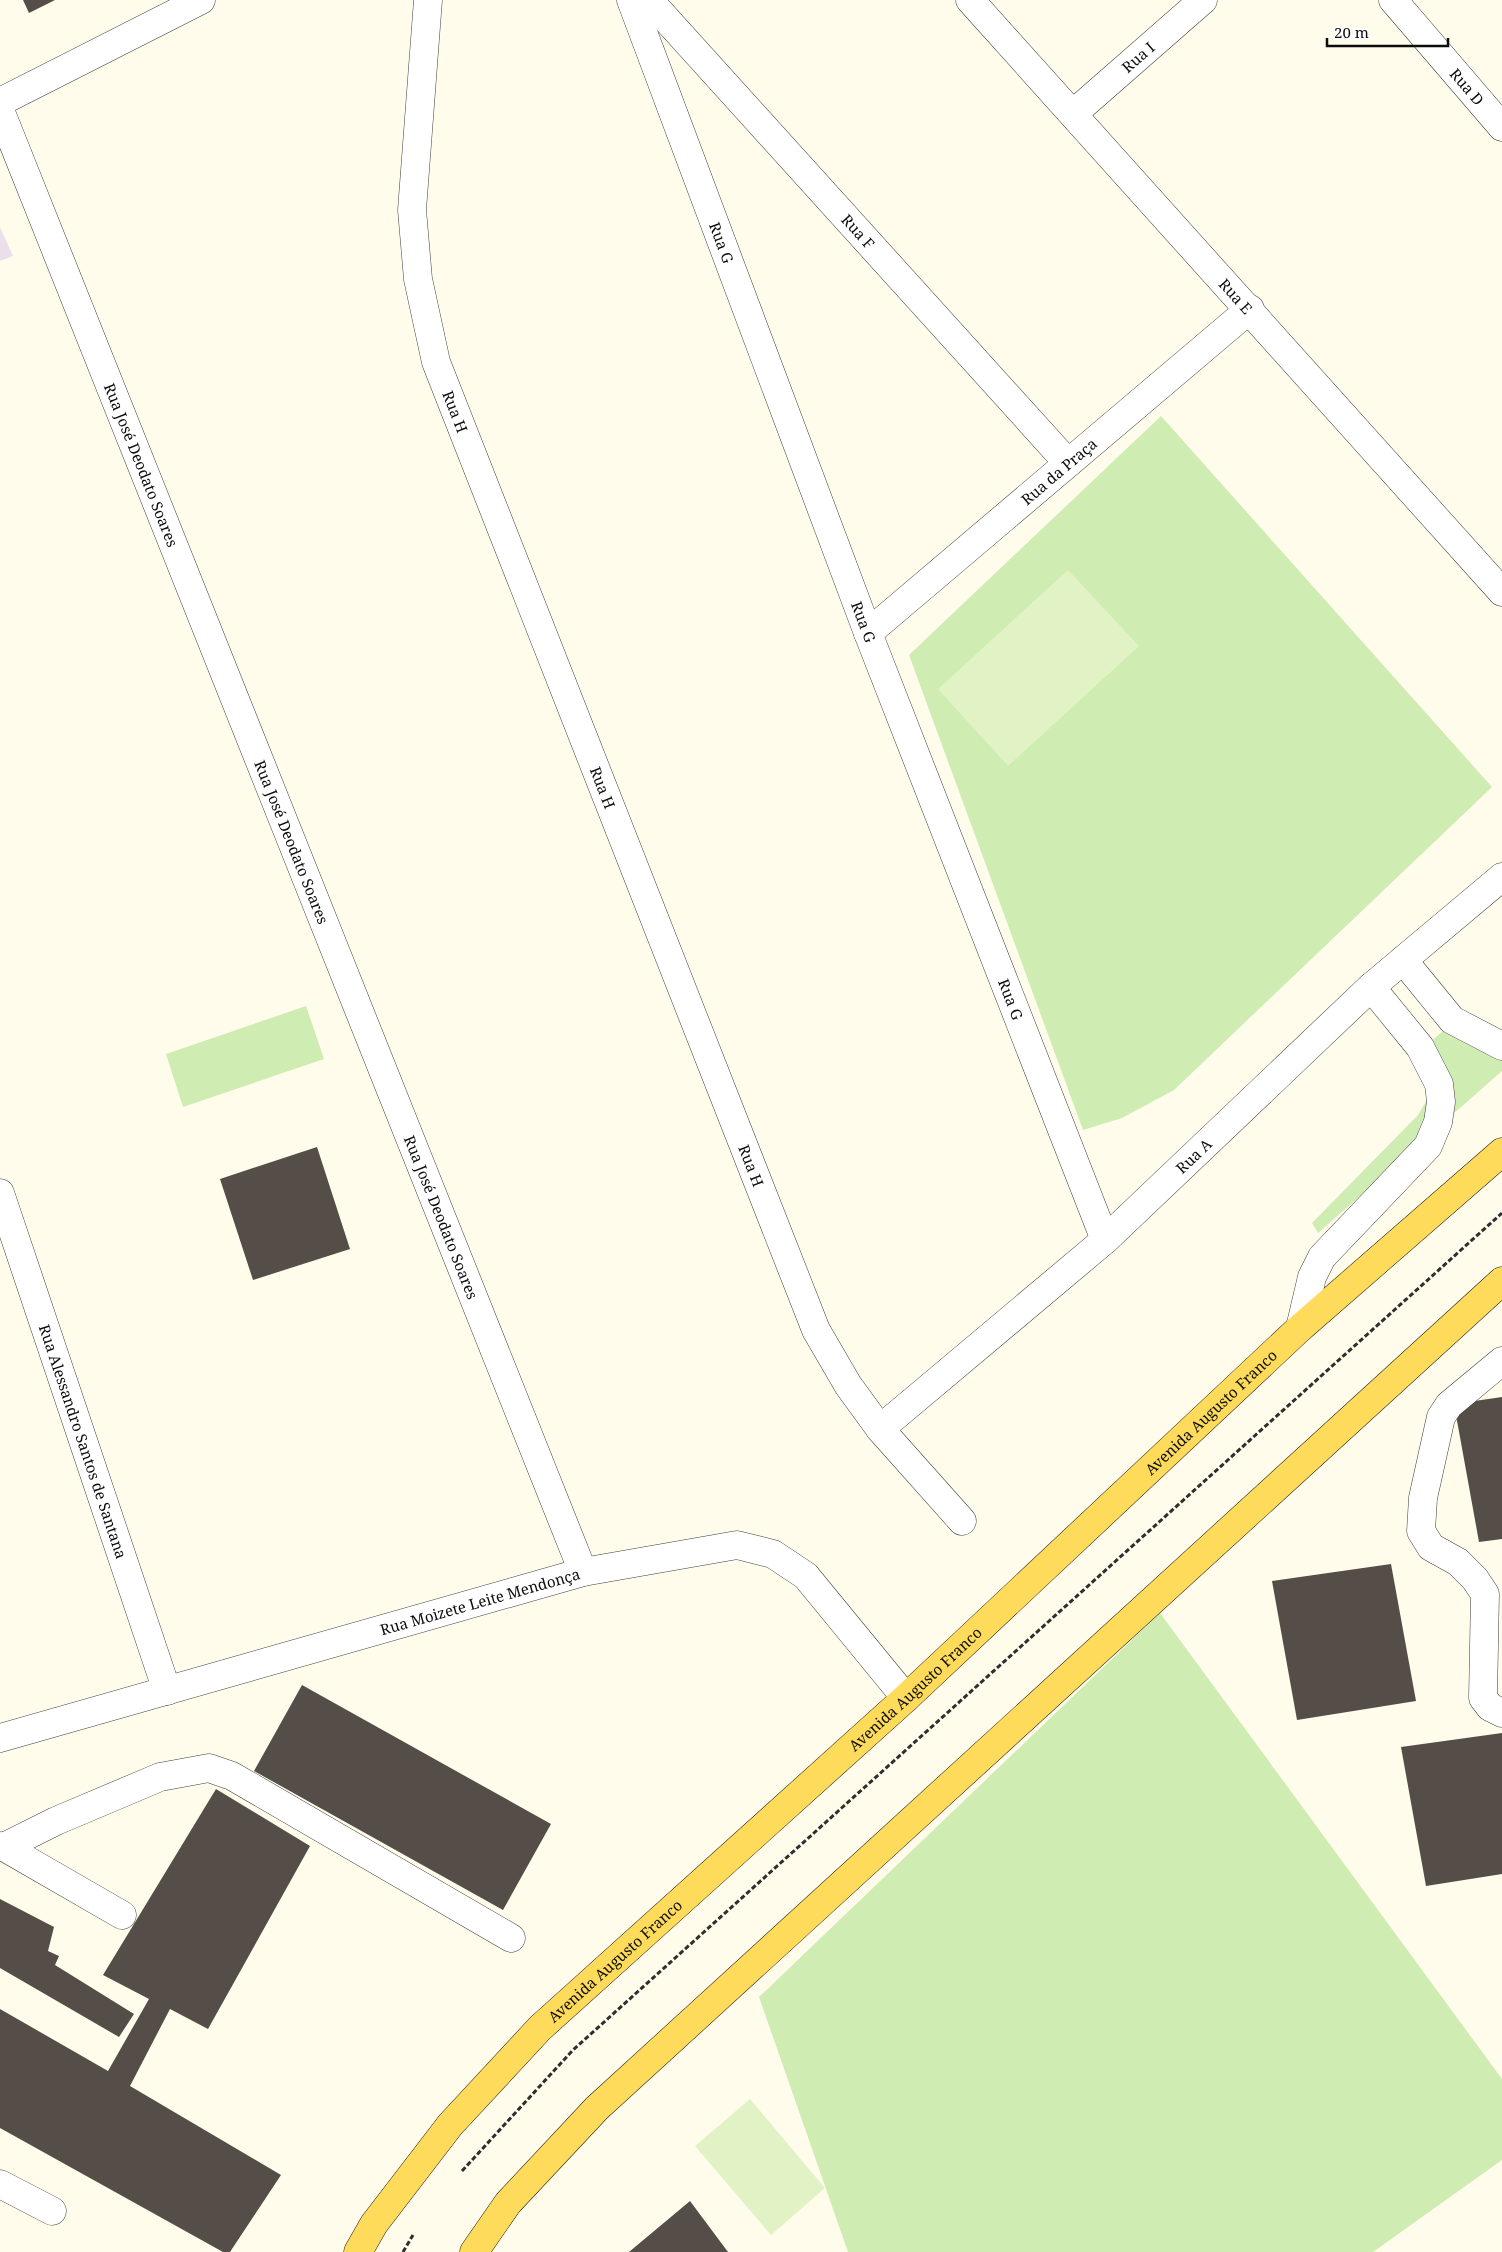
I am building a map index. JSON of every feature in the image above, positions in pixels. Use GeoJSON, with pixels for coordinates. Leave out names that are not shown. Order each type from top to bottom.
{"type":"FeatureCollection","features":[{"type":"Feature","properties":{"kind":"main road","name":"Avenida Augusto Franco"},"geometry":{"type":"LineString","coordinates":[[358,2252],[374,2224],[450,2125],[540,2028],[906,1698],[1300,1328],[1502,1152]]}},
{"type":"Feature","properties":{"kind":"main road"},"geometry":{"type":"LineString","coordinates":[[474,2252],[508,2203],[597,2108],[1502,1281]]}},
{"type":"Feature","properties":{"kind":"street"},"geometry":{"type":"LineString","coordinates":[[0,102],[201,0]]}},
{"type":"Feature","properties":{"kind":"street","name":"Rua H"},"geometry":{"type":"LineString","coordinates":[[428,0],[412,210],[418,279],[436,362],[816,1330],[848,1384],[880,1429],[962,1521]]}},
{"type":"Feature","properties":{"kind":"street","name":"Rua G"},"geometry":{"type":"LineString","coordinates":[[631,0],[868,633],[1105,1240]]}},
{"type":"Feature","properties":{"kind":"street","name":"Rua F"},"geometry":{"type":"LineString","coordinates":[[649,0],[1068,463]]}},
{"type":"Feature","properties":{"kind":"street","name":"Rua E"},"geometry":{"type":"LineString","coordinates":[[970,0],[1074,113],[1502,592]]}},
{"type":"Feature","properties":{"kind":"street","name":"Rua I"},"geometry":{"type":"LineString","coordinates":[[1074,113],[1203,0]]}},
{"type":"Feature","properties":{"kind":"street","name":"Rua D"},"geometry":{"type":"LineString","coordinates":[[1393,0],[1502,127]]}},
{"type":"Feature","properties":{"kind":"street","name":"Rua José Deodato Soares"},"geometry":{"type":"LineString","coordinates":[[0,110],[583,1572]]}},
{"type":"Feature","properties":{"kind":"street","name":"Rua da Praça"},"geometry":{"type":"LineString","coordinates":[[868,633],[1250,309]]}},
{"type":"Feature","properties":{"kind":"street","name":"Rua A"},"geometry":{"type":"LineString","coordinates":[[880,1429],[1105,1240],[1371,987],[1502,877]]}},
{"type":"Feature","properties":{"kind":"street"},"geometry":{"type":"LineString","coordinates":[[1402,960],[1452,1020],[1502,1046]]}},
{"type":"Feature","properties":{"kind":"street"},"geometry":{"type":"LineString","coordinates":[[1300,1328],[1312,1277],[1322,1256],[1428,1146],[1438,1122],[1441,1102],[1439,1084],[1420,1047],[1371,987]]}},
{"type":"Feature","properties":{"kind":"street","name":"Rua Alessandro Santos de Santana"},"geometry":{"type":"LineString","coordinates":[[0,1192],[6,1227],[167,1691]]}},
{"type":"Feature","properties":{"kind":"street"},"geometry":{"type":"LineString","coordinates":[[1499,1366],[1449,1405],[1441,1417],[1423,1498],[1421,1531],[1431,1547],[1458,1562],[1475,1579],[1485,1594],[1483,1698],[1490,1707],[1502,1713]]}},
{"type":"Feature","properties":{"kind":"street","name":"Rua Moizete Leite Mendonça"},"geometry":{"type":"LineString","coordinates":[[0,1738],[583,1572],[737,1545],[773,1554],[806,1576],[906,1698]]}},
{"type":"Feature","properties":{"kind":"street"},"geometry":{"type":"LineString","coordinates":[[2,1847],[56,1821],[160,1778],[209,1768],[232,1776],[511,1938]]}},
{"type":"Feature","properties":{"kind":"street"},"geometry":{"type":"LineString","coordinates":[[2,1847],[122,1915]]}},
{"type":"Feature","properties":{"kind":"street"},"geometry":{"type":"LineString","coordinates":[[0,2184],[52,2211]]}},
{"type":"Feature","properties":{"kind":"path"},"geometry":{"type":"LineString","coordinates":[[461,2172],[573,2050],[1502,1213]]}},
{"type":"Feature","properties":{"kind":"path"},"geometry":{"type":"LineString","coordinates":[[403,2252],[416,2230]]}},
{"type":"Feature","properties":{"kind":"shaded area"},"geometry":{"type":"Polygon","coordinates":[[[0,227],[13,256],[0,261],[0,227]]]}},
{"type":"Feature","properties":{"kind":"green space"},"geometry":{"type":"Polygon","coordinates":[[[1161,416],[1492,787],[1174,1090],[1122,1118],[1083,1130],[909,655],[1161,416]]]}},
{"type":"Feature","properties":{"kind":"green space"},"geometry":{"type":"Polygon","coordinates":[[[1068,570],[1139,646],[1008,766],[938,689],[1068,570]]]}},
{"type":"Feature","properties":{"kind":"green space"},"geometry":{"type":"Polygon","coordinates":[[[306,1006],[324,1059],[183,1107],[166,1054],[306,1006]]]}},
{"type":"Feature","properties":{"kind":"green space"},"geometry":{"type":"Polygon","coordinates":[[[1448,1027],[1502,1049],[1502,1071],[1318,1233],[1312,1223],[1418,1115],[1429,1096],[1424,1047],[1448,1027]]]}},
{"type":"Feature","properties":{"kind":"green space"},"geometry":{"type":"Polygon","coordinates":[[[1160,1613],[1502,2079],[1502,2160],[1373,2252],[848,2252],[759,1997],[1160,1613]]]}},
{"type":"Feature","properties":{"kind":"green space"},"geometry":{"type":"Polygon","coordinates":[[[750,2099],[825,2188],[771,2235],[695,2146],[750,2099]]]}},
{"type":"Feature","properties":{"kind":"building"},"geometry":{"type":"Polygon","coordinates":[[[23,0],[55,0],[29,13],[23,0]]]}},
{"type":"Feature","properties":{"kind":"building"},"geometry":{"type":"Polygon","coordinates":[[[317,1147],[350,1249],[253,1280],[220,1179],[317,1147]]]}},
{"type":"Feature","properties":{"kind":"building"},"geometry":{"type":"Polygon","coordinates":[[[1502,1397],[1502,1539],[1479,1542],[1454,1404],[1502,1397]]]}},
{"type":"Feature","properties":{"kind":"building"},"geometry":{"type":"Polygon","coordinates":[[[1391,1564],[1416,1701],[1297,1720],[1272,1581],[1391,1564]]]}},
{"type":"Feature","properties":{"kind":"building"},"geometry":{"type":"Polygon","coordinates":[[[302,1685],[551,1824],[503,1910],[254,1771],[302,1685]]]}},
{"type":"Feature","properties":{"kind":"building"},"geometry":{"type":"Polygon","coordinates":[[[1502,1733],[1502,1874],[1426,1886],[1401,1747],[1502,1733]]]}},
{"type":"Feature","properties":{"kind":"building"},"geometry":{"type":"Polygon","coordinates":[[[216,1789],[310,1846],[208,2029],[170,2009],[130,2086],[281,2175],[230,2252],[223,2252],[0,2128],[0,2009],[108,2071],[149,1999],[103,1975],[216,1789]]]}},
{"type":"Feature","properties":{"kind":"building"},"geometry":{"type":"Polygon","coordinates":[[[0,1899],[54,1927],[48,1951],[59,1956],[55,1965],[134,2014],[119,2037],[0,1968],[0,1899]]]}},
{"type":"Feature","properties":{"kind":"building"},"geometry":{"type":"Polygon","coordinates":[[[690,2201],[728,2252],[629,2252],[690,2201]]]}}]}
